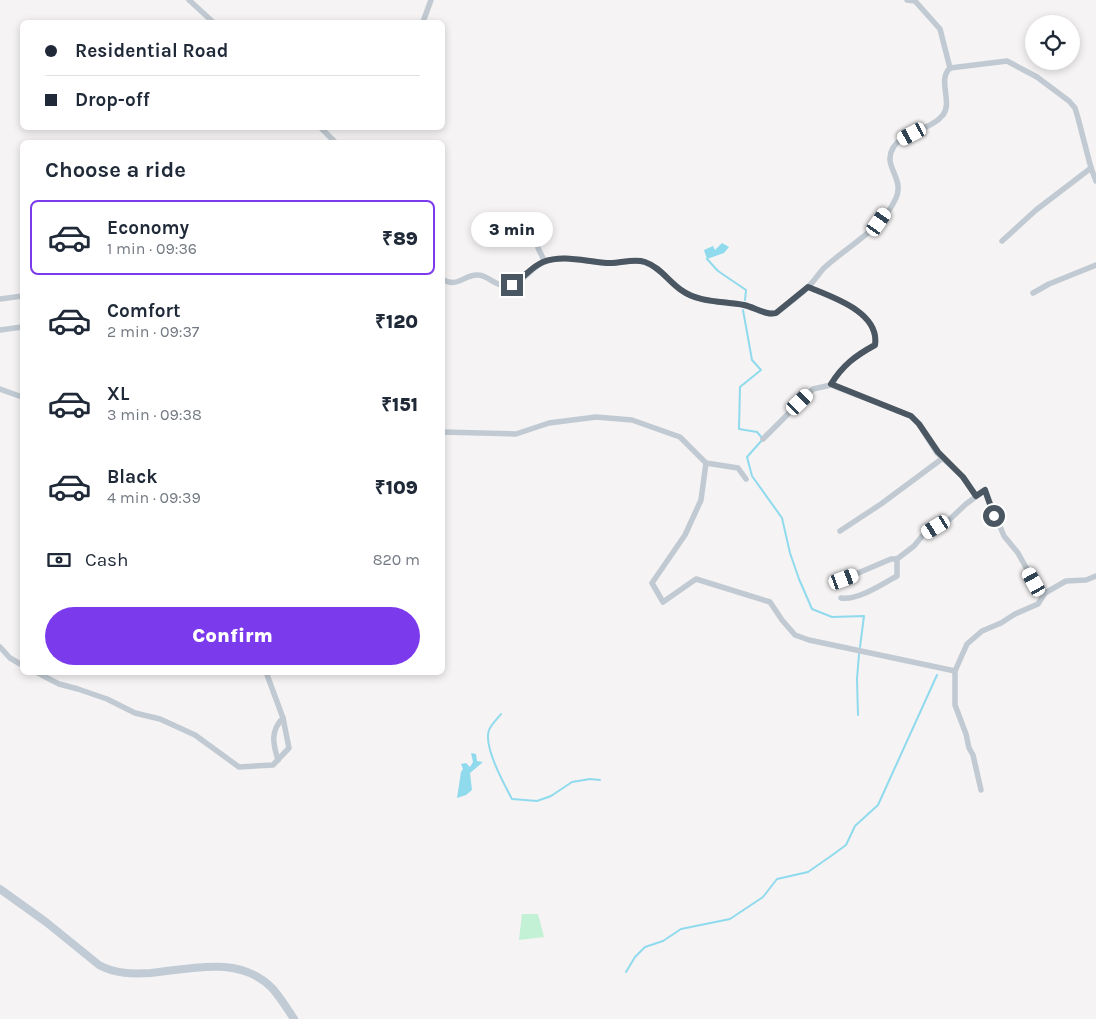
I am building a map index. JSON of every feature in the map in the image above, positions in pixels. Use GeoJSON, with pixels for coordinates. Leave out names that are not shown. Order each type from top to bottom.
{"type":"FeatureCollection","features":[{"type":"Feature","properties":{"kind":"main road"},"geometry":{"type":"LineString","coordinates":[[0,889],[107,970],[136,974],[191,968],[224,966],[233,968],[260,979],[271,986],[294,1019]]}},
{"type":"Feature","properties":{"kind":"street"},"geometry":{"type":"LineString","coordinates":[[189,0],[211,20]]}},
{"type":"Feature","properties":{"kind":"street"},"geometry":{"type":"LineString","coordinates":[[424,20],[431,0]]}},
{"type":"Feature","properties":{"kind":"street"},"geometry":{"type":"LineString","coordinates":[[907,0],[915,2],[940,29],[950,68]]}},
{"type":"Feature","properties":{"kind":"street"},"geometry":{"type":"LineString","coordinates":[[445,281],[454,283],[477,275],[484,276],[500,285],[506,286],[516,283],[536,266],[545,262],[571,258],[607,263],[644,262],[653,266],[681,290],[692,296],[700,299],[749,306],[772,315],[808,287],[824,269],[879,222],[895,199],[899,188],[889,156],[899,140],[937,120],[944,114],[946,105],[946,73],[950,68],[1007,61],[1037,77],[1069,101],[1075,108],[1096,181]]}},
{"type":"Feature","properties":{"kind":"street"},"geometry":{"type":"LineString","coordinates":[[323,130],[333,140]]}},
{"type":"Feature","properties":{"kind":"street"},"geometry":{"type":"LineString","coordinates":[[1002,241],[1036,210],[1091,168]]}},
{"type":"Feature","properties":{"kind":"street"},"geometry":{"type":"LineString","coordinates":[[537,221],[538,248],[545,262]]}},
{"type":"Feature","properties":{"kind":"street"},"geometry":{"type":"LineString","coordinates":[[1033,292],[1096,265]]}},
{"type":"Feature","properties":{"kind":"street"},"geometry":{"type":"LineString","coordinates":[[763,439],[813,390],[831,384],[843,367],[862,352],[875,345],[876,337],[873,328],[859,312],[838,300],[808,287]]}},
{"type":"Feature","properties":{"kind":"street"},"geometry":{"type":"LineString","coordinates":[[0,299],[20,296]]}},
{"type":"Feature","properties":{"kind":"street"},"geometry":{"type":"LineString","coordinates":[[0,330],[20,327]]}},
{"type":"Feature","properties":{"kind":"street"},"geometry":{"type":"LineString","coordinates":[[831,384],[911,416],[919,424],[943,458],[963,477],[976,496]]}},
{"type":"Feature","properties":{"kind":"street"},"geometry":{"type":"LineString","coordinates":[[0,389],[20,396]]}},
{"type":"Feature","properties":{"kind":"street"},"geometry":{"type":"LineString","coordinates":[[445,432],[516,434],[549,423],[587,418],[632,420],[680,437],[706,463],[738,468],[746,479]]}},
{"type":"Feature","properties":{"kind":"street"},"geometry":{"type":"LineString","coordinates":[[840,531],[881,504],[943,458]]}},
{"type":"Feature","properties":{"kind":"street"},"geometry":{"type":"LineString","coordinates":[[706,463],[701,500],[685,535],[652,583],[663,602],[696,579],[770,602],[795,635],[809,640],[955,671]]}},
{"type":"Feature","properties":{"kind":"street"},"geometry":{"type":"LineString","coordinates":[[844,579],[897,558],[914,546],[924,535],[949,520],[985,490],[1004,536],[1018,553],[1034,582],[1045,594]]}},
{"type":"Feature","properties":{"kind":"street"},"geometry":{"type":"LineString","coordinates":[[841,598],[848,599],[878,587],[898,576],[897,558]]}},
{"type":"Feature","properties":{"kind":"street"},"geometry":{"type":"LineString","coordinates":[[981,790],[973,755],[955,705],[955,671],[967,644],[982,631],[1038,604],[1045,594],[1066,581],[1086,580],[1096,576]]}},
{"type":"Feature","properties":{"kind":"street"},"geometry":{"type":"LineString","coordinates":[[0,647],[10,658],[20,664]]}},
{"type":"Feature","properties":{"kind":"street"},"geometry":{"type":"LineString","coordinates":[[42,675],[59,684],[106,699],[135,713],[160,719],[195,735],[239,767],[273,765],[289,748],[283,718],[267,675]]}},
{"type":"Feature","properties":{"kind":"street"},"geometry":{"type":"LineString","coordinates":[[278,760],[273,737],[276,725],[283,718]]}},
{"type":"Feature","properties":{"kind":"green space"},"geometry":{"type":"Polygon","coordinates":[[[522,914],[538,914],[544,937],[519,940],[522,914]]]}},
{"type":"Feature","properties":{"kind":"water"},"geometry":{"type":"Polygon","coordinates":[[[722,243],[729,247],[724,253],[707,259],[704,250],[713,246],[715,250],[722,243]]]}},
{"type":"Feature","properties":{"kind":"water"},"geometry":{"type":"Polygon","coordinates":[[[471,753],[476,754],[477,761],[483,762],[470,773],[472,790],[466,795],[457,798],[463,769],[461,764],[466,763],[470,767],[473,762],[471,753]]]}},
{"type":"Feature","properties":{"kind":"waterway"},"geometry":{"type":"LineString","coordinates":[[707,259],[718,271],[746,290],[745,300]]}},
{"type":"Feature","properties":{"kind":"waterway"},"geometry":{"type":"LineString","coordinates":[[743,310],[752,360],[761,370],[740,387],[739,429],[757,432],[763,439],[747,457],[752,476],[782,518],[790,553],[812,609],[832,617],[864,616],[860,647]]}},
{"type":"Feature","properties":{"kind":"waterway"},"geometry":{"type":"LineString","coordinates":[[858,715],[857,679],[859,654]]}},
{"type":"Feature","properties":{"kind":"waterway"},"geometry":{"type":"LineString","coordinates":[[626,972],[635,957],[645,947],[663,941],[681,929],[730,919],[763,897],[777,879],[808,872],[846,845],[855,826],[878,805],[937,675]]}},
{"type":"Feature","properties":{"kind":"waterway"},"geometry":{"type":"LineString","coordinates":[[501,714],[489,730],[489,745],[495,765],[512,799],[537,801],[551,796],[572,782],[590,779],[600,780]]}},
{"type":"Feature","properties":{"kind":"route"},"geometry":{"type":"LineString","coordinates":[[512,285],[536,266],[545,262],[571,258],[607,263],[644,262],[653,266],[681,290],[692,296],[700,299],[749,306],[772,315],[808,287],[838,300],[859,312],[873,328],[876,337],[875,345],[862,352],[843,367],[831,384],[911,416],[919,424],[938,452],[963,477],[976,496],[985,490],[994,516]]}}]}
